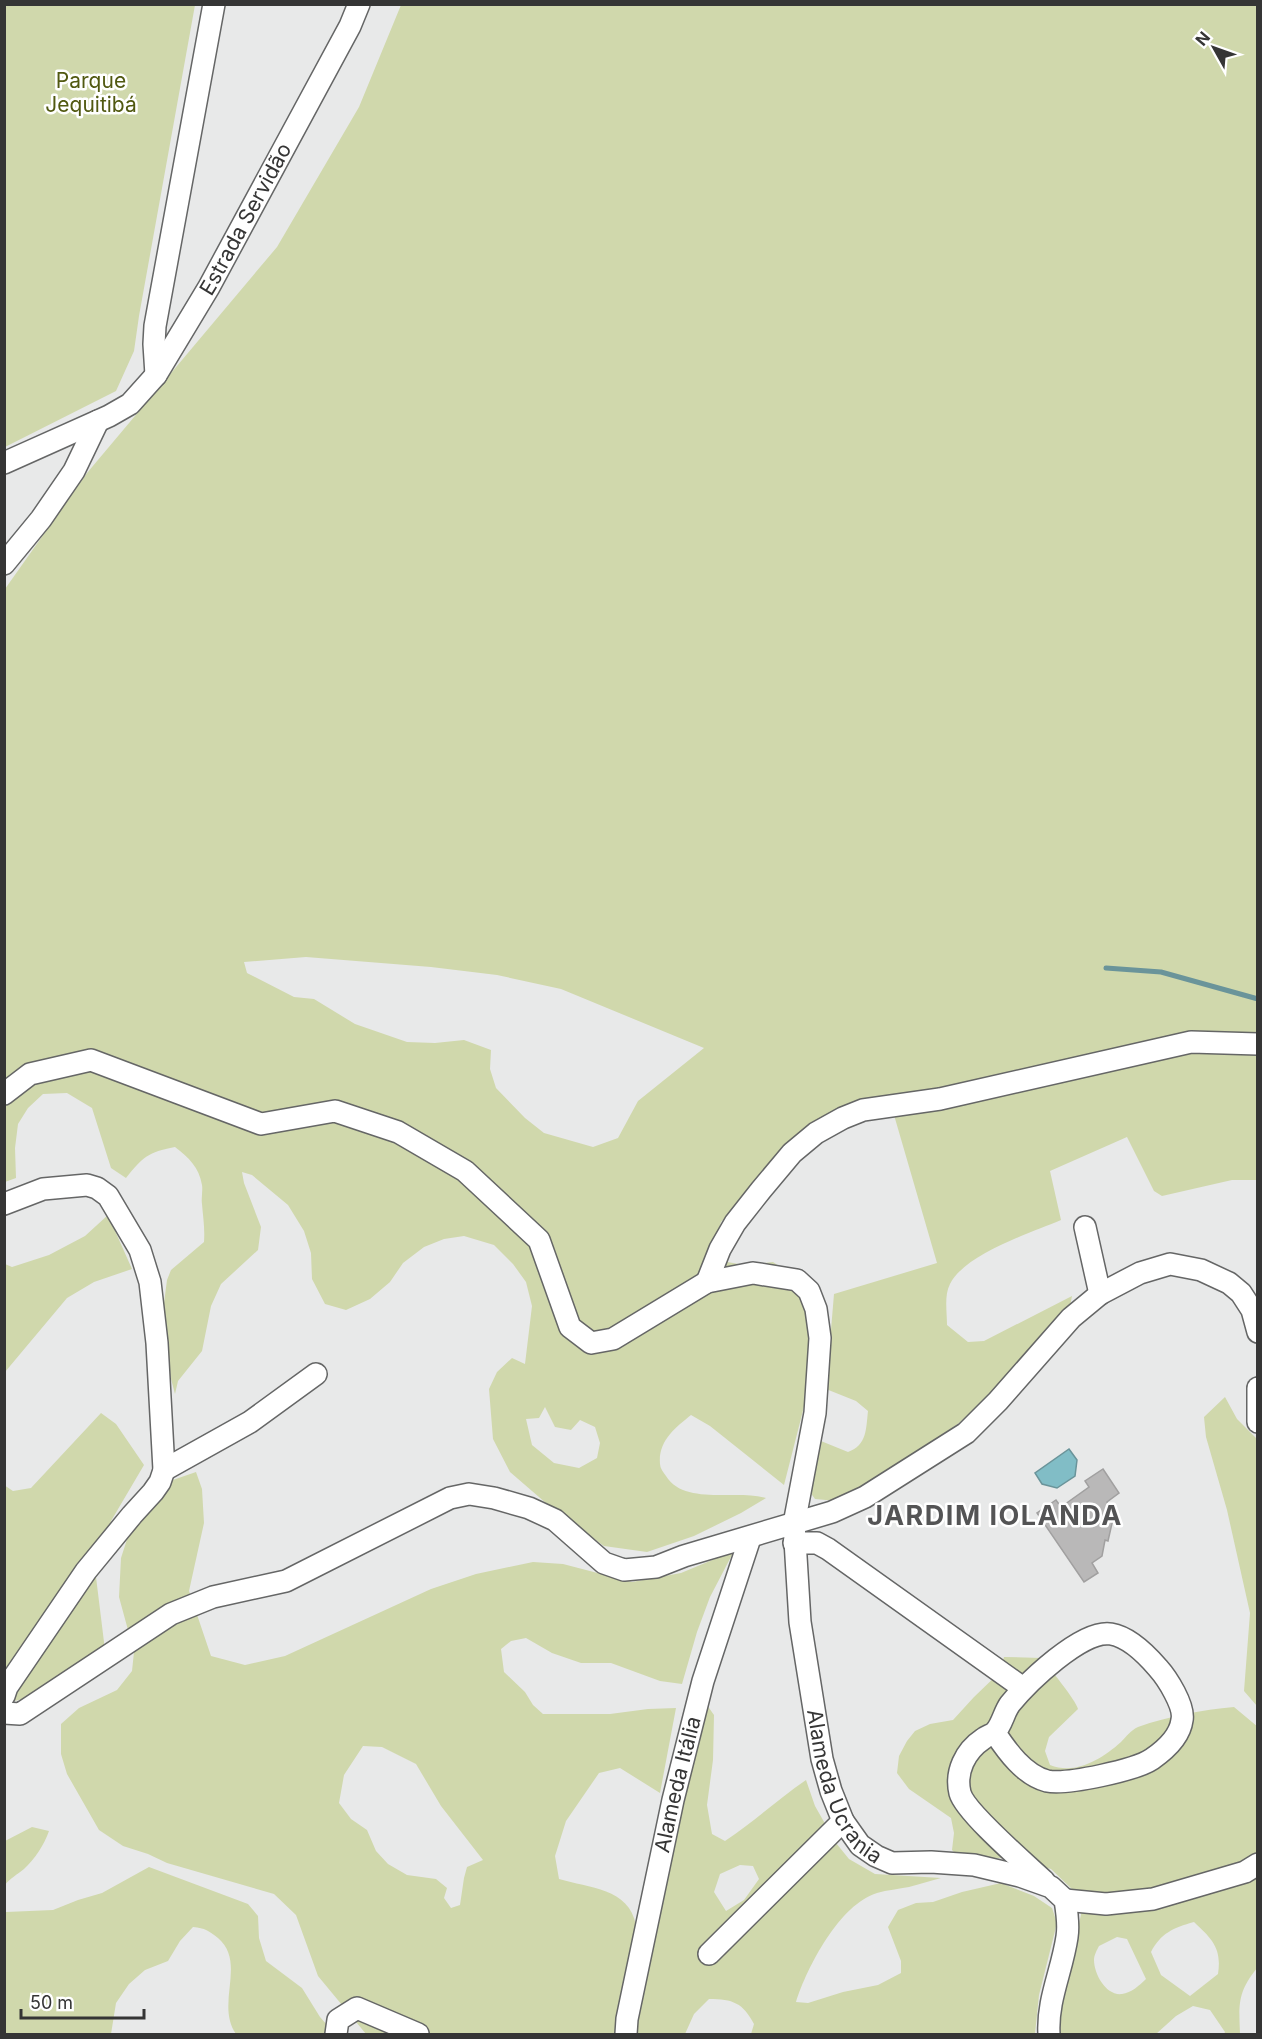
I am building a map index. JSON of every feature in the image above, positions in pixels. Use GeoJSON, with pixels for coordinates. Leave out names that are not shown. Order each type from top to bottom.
{"type":"FeatureCollection","features":[{"type":"Feature","properties":{"kind":"street"},"geometry":{"type":"LineString","coordinates":[[156,375],[155,326],[214,4]]}},
{"type":"Feature","properties":{"kind":"street","name":"Estrada Servidão"},"geometry":{"type":"LineString","coordinates":[[4,463],[130,404],[156,375],[209,287],[350,26],[359,4]]}},
{"type":"Feature","properties":{"kind":"street"},"geometry":{"type":"LineString","coordinates":[[4,564],[41,519],[74,471],[104,418]]}},
{"type":"Feature","properties":{"kind":"street"},"geometry":{"type":"LineString","coordinates":[[4,1094],[30,1074],[91,1060],[261,1124],[335,1111],[398,1132],[465,1171],[539,1240],[570,1327],[591,1343],[613,1339],[707,1282],[735,1223],[761,1190],[792,1153],[816,1134],[843,1118],[863,1110],[940,1099],[1191,1042],[1257,1044]]}},
{"type":"Feature","properties":{"kind":"street"},"geometry":{"type":"LineString","coordinates":[[4,1204],[43,1189],[87,1185],[97,1188],[108,1196],[140,1250],[150,1282],[157,1343],[164,1470],[153,1492],[86,1571],[7,1687],[4,1696]]}},
{"type":"Feature","properties":{"kind":"street"},"geometry":{"type":"LineString","coordinates":[[1085,1227],[1100,1294]]}},
{"type":"Feature","properties":{"kind":"street"},"geometry":{"type":"LineString","coordinates":[[4,1713],[20,1714],[171,1614],[213,1597],[286,1581],[450,1498],[469,1494],[529,1508],[555,1520],[604,1563],[624,1570],[656,1567],[684,1556],[750,1538],[794,1534],[832,1512],[866,1497],[966,1433],[998,1401],[1071,1318],[1100,1294],[1140,1273],[1170,1264],[1201,1270],[1229,1283],[1241,1293],[1252,1310],[1257,1332]]}},
{"type":"Feature","properties":{"kind":"street","name":"Alameda Ucrania"},"geometry":{"type":"LineString","coordinates":[[707,1282],[753,1273],[797,1280],[809,1291],[816,1309],[820,1338],[815,1413],[794,1534],[800,1622],[822,1759],[843,1821],[860,1845],[892,1863],[931,1862],[975,1865],[1020,1876],[1058,1893],[1106,1904],[1154,1899],[1245,1872],[1257,1864]]}},
{"type":"Feature","properties":{"kind":"street"},"geometry":{"type":"LineString","coordinates":[[164,1470],[250,1422],[316,1374]]}},
{"type":"Feature","properties":{"kind":"street"},"geometry":{"type":"LineString","coordinates":[[1257,1388],[1257,1422]]}},
{"type":"Feature","properties":{"kind":"street"},"geometry":{"type":"LineString","coordinates":[[794,1534],[828,1549],[1023,1688]]}},
{"type":"Feature","properties":{"kind":"street","name":"Alameda Itália"},"geometry":{"type":"LineString","coordinates":[[626,2034],[627,2019],[673,1800],[703,1680],[750,1538]]}},
{"type":"Feature","properties":{"kind":"street"},"geometry":{"type":"LineString","coordinates":[[995,1733],[1010,1754],[1034,1774],[1047,1781],[1075,1782],[1151,1760],[1172,1742],[1183,1719],[1179,1704],[1167,1679],[1148,1656],[1130,1642],[1110,1633],[1089,1637],[1067,1650],[1023,1688],[1008,1707],[995,1733],[982,1739],[966,1755],[957,1778],[961,1796],[977,1817],[1058,1893],[1068,1921],[1067,1937],[1051,1999],[1049,2034]]}},
{"type":"Feature","properties":{"kind":"street"},"geometry":{"type":"LineString","coordinates":[[709,1954],[843,1821]]}},
{"type":"Feature","properties":{"kind":"street"},"geometry":{"type":"LineString","coordinates":[[336,2034],[338,2020],[357,2008],[418,2034]]}},
{"type":"Feature","properties":{"kind":"green space","name":"Parque Jequitibá"},"geometry":{"type":"Polygon","coordinates":[[[5,4],[195,5],[134,351],[116,391],[5,447],[5,4]]]}},
{"type":"Feature","properties":{"kind":"green space"},"geometry":{"type":"Polygon","coordinates":[[[401,5],[1257,5],[1257,1036],[1201,1032],[965,1083],[869,1099],[796,1141],[721,1222],[713,1248],[722,1261],[744,1265],[773,1262],[792,1275],[807,1301],[814,1342],[808,1391],[784,1485],[710,1426],[691,1415],[669,1436],[660,1456],[660,1466],[674,1485],[698,1494],[766,1498],[694,1536],[647,1552],[604,1546],[554,1510],[510,1472],[493,1439],[489,1389],[497,1372],[512,1358],[525,1364],[532,1306],[526,1282],[513,1264],[494,1245],[464,1236],[444,1239],[424,1247],[403,1263],[390,1282],[370,1299],[346,1310],[325,1304],[312,1279],[311,1253],[304,1231],[288,1205],[252,1175],[242,1172],[261,1227],[258,1250],[221,1284],[211,1306],[202,1351],[178,1381],[175,1394],[163,1349],[164,1303],[167,1280],[171,1270],[204,1242],[202,1185],[193,1163],[175,1147],[166,1149],[147,1156],[126,1178],[111,1168],[92,1108],[67,1093],[43,1094],[28,1108],[18,1124],[15,1148],[16,1178],[5,1182],[5,589],[87,473],[277,247],[359,107],[401,5]],[[306,957],[244,962],[247,973],[294,997],[314,999],[355,1024],[407,1042],[435,1043],[464,1040],[491,1050],[490,1069],[496,1088],[525,1118],[544,1133],[593,1147],[618,1138],[638,1101],[704,1048],[561,989],[497,975],[306,957]],[[545,1407],[539,1418],[526,1419],[532,1445],[554,1463],[579,1468],[597,1458],[600,1443],[595,1427],[580,1420],[571,1430],[555,1427],[545,1407]]]}},
{"type":"Feature","properties":{"kind":"green space"},"geometry":{"type":"Polygon","coordinates":[[[1208,1051],[1257,1054],[1257,1180],[1232,1180],[1162,1196],[1154,1191],[1127,1137],[1050,1171],[1061,1220],[984,1254],[958,1273],[947,1293],[947,1325],[968,1342],[984,1341],[1072,1296],[1070,1306],[1002,1384],[959,1423],[885,1475],[837,1501],[815,1499],[805,1485],[816,1439],[848,1452],[862,1441],[867,1424],[868,1411],[856,1401],[826,1389],[834,1294],[937,1263],[894,1115],[1133,1064],[1208,1051]]]}},
{"type":"Feature","properties":{"kind":"green space"},"geometry":{"type":"Polygon","coordinates":[[[108,1215],[132,1269],[94,1282],[67,1298],[5,1372],[5,1264],[12,1267],[49,1255],[85,1236],[108,1215]]]}},
{"type":"Feature","properties":{"kind":"green space"},"geometry":{"type":"Polygon","coordinates":[[[1225,1397],[1237,1419],[1257,1439],[1257,1706],[1244,1691],[1250,1613],[1227,1510],[1206,1437],[1204,1417],[1225,1397]]]}},
{"type":"Feature","properties":{"kind":"green space"},"geometry":{"type":"Polygon","coordinates":[[[101,1413],[116,1424],[144,1465],[111,1521],[96,1577],[104,1656],[37,1696],[5,1703],[4,1485],[13,1491],[31,1488],[101,1413]]]}},
{"type":"Feature","properties":{"kind":"green space"},"geometry":{"type":"Polygon","coordinates":[[[196,1472],[202,1489],[204,1523],[189,1591],[211,1656],[245,1665],[285,1656],[431,1589],[476,1574],[533,1562],[563,1564],[632,1582],[681,1573],[734,1551],[710,1597],[682,1684],[660,1681],[611,1663],[581,1663],[552,1653],[526,1638],[511,1641],[501,1649],[504,1672],[543,1714],[610,1714],[676,1708],[660,1793],[620,1768],[599,1773],[566,1821],[555,1856],[559,1879],[606,1892],[625,1903],[632,1913],[636,1925],[616,2034],[366,2034],[318,1976],[296,1915],[274,1894],[167,1863],[123,1846],[99,1830],[67,1774],[61,1754],[61,1724],[79,1708],[117,1690],[132,1671],[134,1652],[119,1597],[121,1558],[130,1530],[167,1482],[196,1472]],[[363,1746],[344,1775],[339,1803],[351,1819],[367,1830],[376,1851],[388,1864],[407,1875],[436,1879],[447,1888],[444,1898],[451,1908],[460,1905],[467,1867],[483,1860],[441,1806],[416,1764],[382,1747],[363,1746]]]}},
{"type":"Feature","properties":{"kind":"green space"},"geometry":{"type":"Polygon","coordinates":[[[1004,1657],[1042,1658],[1073,1699],[1078,1709],[1049,1737],[1045,1751],[1050,1765],[1059,1768],[1087,1764],[1113,1749],[1138,1727],[1186,1714],[1234,1707],[1258,1727],[1257,1968],[1243,1992],[1239,2015],[1240,2034],[1224,2034],[1225,2032],[1210,2010],[1193,2006],[1176,2016],[1156,2034],[1058,2034],[1057,2023],[1082,1910],[1074,1891],[1051,1869],[1008,1858],[961,1859],[952,1850],[954,1833],[951,1818],[909,1789],[897,1773],[899,1756],[915,1731],[930,1724],[953,1720],[1000,1672],[1004,1657]],[[1194,1922],[1168,1932],[1151,1952],[1161,1975],[1190,1996],[1218,1974],[1219,1965],[1214,1945],[1194,1922]],[[1117,1937],[1099,1946],[1094,1960],[1096,1972],[1106,1988],[1116,1994],[1122,1994],[1132,1990],[1146,1979],[1127,1939],[1117,1937]]]}},
{"type":"Feature","properties":{"kind":"green space"},"geometry":{"type":"Polygon","coordinates":[[[702,1698],[714,1715],[713,1760],[707,1805],[712,1834],[725,1841],[806,1780],[815,1806],[836,1843],[849,1859],[875,1874],[941,1878],[877,1893],[863,1899],[850,1910],[827,1938],[817,1955],[796,2002],[808,2003],[843,1992],[878,1985],[901,1973],[901,1961],[888,1927],[898,1910],[916,1903],[933,1902],[962,1892],[1001,1883],[1034,1896],[1052,1908],[1057,1923],[1039,1995],[1035,2034],[751,2034],[754,2024],[746,2011],[731,2001],[709,1999],[694,2014],[685,2034],[636,2034],[661,1879],[702,1698]],[[740,1865],[720,1874],[714,1892],[726,1911],[744,1900],[759,1879],[753,1866],[740,1865]]]}},
{"type":"Feature","properties":{"kind":"green space"},"geometry":{"type":"Polygon","coordinates":[[[32,1827],[49,1831],[42,1847],[32,1861],[5,1885],[5,1841],[32,1827]]]}},
{"type":"Feature","properties":{"kind":"green space"},"geometry":{"type":"Polygon","coordinates":[[[149,1867],[248,1904],[258,1916],[259,1938],[266,1961],[302,1988],[320,2017],[335,2034],[236,2034],[230,2022],[228,2010],[231,1971],[226,1948],[209,1932],[193,1927],[180,1941],[168,1961],[145,1970],[129,1984],[116,2003],[111,2034],[5,2034],[4,1910],[6,1912],[53,1910],[102,1893],[149,1867]]]}},
{"type":"Feature","properties":{"kind":"water"},"geometry":{"type":"Polygon","coordinates":[[[1069,1449],[1077,1460],[1075,1476],[1057,1488],[1042,1484],[1035,1473],[1069,1449]]]}},
{"type":"Feature","properties":{"kind":"building"},"geometry":{"type":"Polygon","coordinates":[[[1103,1469],[1119,1493],[1107,1502],[1113,1519],[1102,1556],[1092,1563],[1098,1573],[1084,1582],[1037,1513],[1056,1500],[1061,1507],[1089,1487],[1085,1481],[1103,1469]]]}},
{"type":"Feature","properties":{"kind":"waterway"},"geometry":{"type":"LineString","coordinates":[[1106,968],[1161,972],[1258,999]]}},
{"type":"Feature","properties":{"kind":"district","name":"JARDIM IOLANDA"},"geometry":{"type":"Point","coordinates":[995,1516]}}]}
